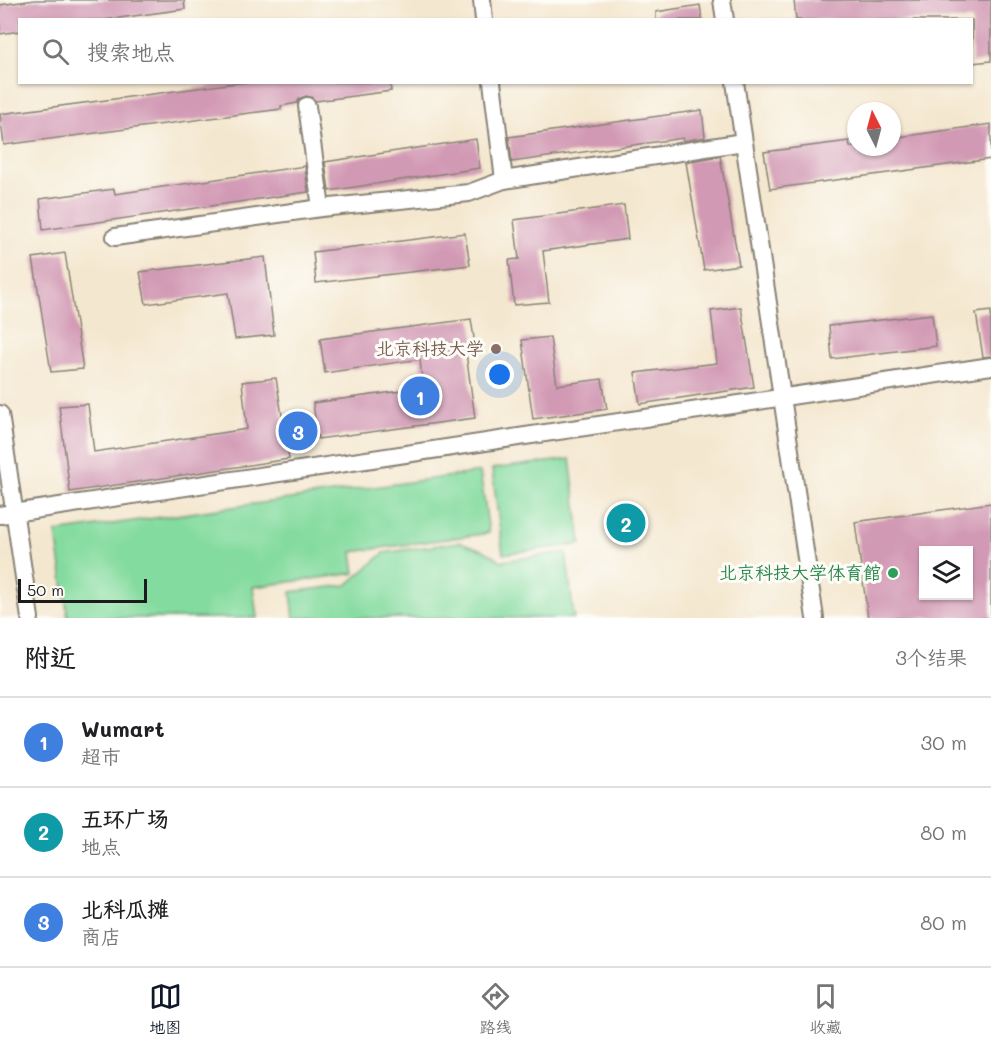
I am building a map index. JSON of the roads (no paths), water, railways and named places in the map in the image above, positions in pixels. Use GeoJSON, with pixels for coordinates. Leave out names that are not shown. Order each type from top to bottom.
{"type":"FeatureCollection","features":[{"type":"Feature","properties":{"kind":"street"},"geometry":{"type":"LineString","coordinates":[[482,0],[484,18]]}},
{"type":"Feature","properties":{"kind":"street"},"geometry":{"type":"LineString","coordinates":[[722,0],[725,18]]}},
{"type":"Feature","properties":{"kind":"street"},"geometry":{"type":"LineString","coordinates":[[492,84],[504,180]]}},
{"type":"Feature","properties":{"kind":"street"},"geometry":{"type":"LineString","coordinates":[[735,84],[815,618]]}},
{"type":"Feature","properties":{"kind":"street"},"geometry":{"type":"LineString","coordinates":[[307,106],[321,208]]}},
{"type":"Feature","properties":{"kind":"street"},"geometry":{"type":"LineString","coordinates":[[115,237],[321,208],[470,193],[504,180],[743,142]]}},
{"type":"Feature","properties":{"kind":"street"},"geometry":{"type":"LineString","coordinates":[[8,514],[991,366]]}},
{"type":"Feature","properties":{"kind":"street"},"geometry":{"type":"LineString","coordinates":[[0,414],[8,514],[30,618]]}},
{"type":"Feature","properties":{"kind":"place","name":"北京科技大学"},"geometry":{"type":"Point","coordinates":[496,349]}},
{"type":"Feature","properties":{"kind":"place","name":"Wumart"},"geometry":{"type":"Point","coordinates":[420,396]}},
{"type":"Feature","properties":{"kind":"place","name":"北科瓜摊"},"geometry":{"type":"Point","coordinates":[298,431]}},
{"type":"Feature","properties":{"kind":"place","name":"五环广场"},"geometry":{"type":"Point","coordinates":[626,523]}},
{"type":"Feature","properties":{"kind":"place","name":"北京科技大学体育館"},"geometry":{"type":"Point","coordinates":[893,573]}}]}
